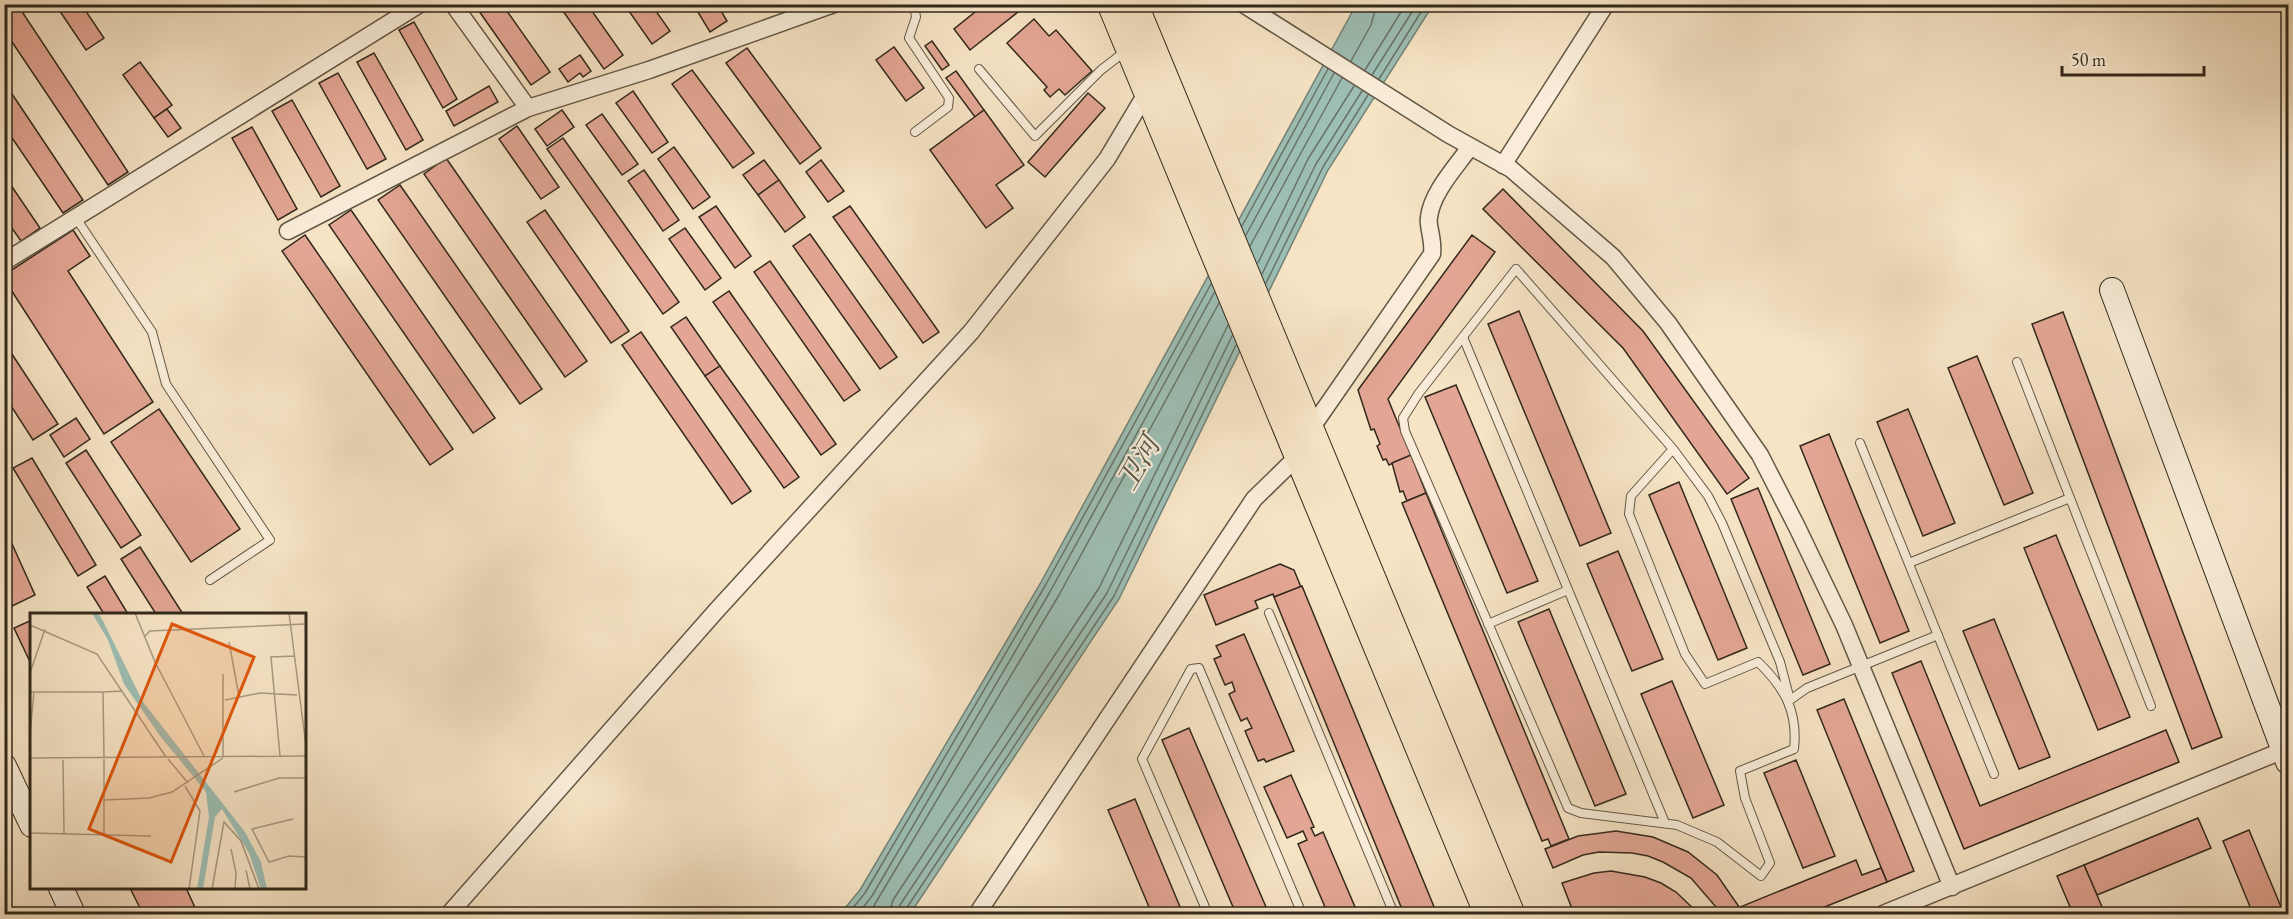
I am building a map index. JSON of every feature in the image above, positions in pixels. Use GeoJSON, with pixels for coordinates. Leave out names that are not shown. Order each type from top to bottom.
{"type":"FeatureCollection","features":[{"type":"Feature","properties":{"kind":"main road"},"geometry":{"type":"LineString","coordinates":[[1111,4],[1130,48],[1160,104],[1511,915]]}},
{"type":"Feature","properties":{"kind":"main road"},"geometry":{"type":"LineString","coordinates":[[1134,4],[1160,104]]}},
{"type":"Feature","properties":{"kind":"main road"},"geometry":{"type":"LineString","coordinates":[[1301,426],[1299,456],[1488,915]]}},
{"type":"Feature","properties":{"kind":"street"},"geometry":{"type":"LineString","coordinates":[[4,262],[420,4]]}},
{"type":"Feature","properties":{"kind":"street"},"geometry":{"type":"LineString","coordinates":[[453,4],[528,108]]}},
{"type":"Feature","properties":{"kind":"street"},"geometry":{"type":"LineString","coordinates":[[288,231],[528,108],[649,70],[834,4]]}},
{"type":"Feature","properties":{"kind":"street"},"geometry":{"type":"LineString","coordinates":[[1243,4],[1470,147],[1503,165],[1568,216],[1613,257],[1668,322],[1760,455],[1839,615],[1952,887]]}},
{"type":"Feature","properties":{"kind":"street"},"geometry":{"type":"LineString","coordinates":[[1503,165],[1606,4]]}},
{"type":"Feature","properties":{"kind":"street"},"geometry":{"type":"LineString","coordinates":[[449,915],[708,620],[971,332],[1107,159],[1160,104]]}},
{"type":"Feature","properties":{"kind":"street"},"geometry":{"type":"LineString","coordinates":[[1301,426],[1432,254],[1434,239],[1428,219],[1433,202],[1470,147]]}},
{"type":"Feature","properties":{"kind":"street"},"geometry":{"type":"LineString","coordinates":[[1883,915],[2286,756],[2112,290]]}},
{"type":"Feature","properties":{"kind":"street"},"geometry":{"type":"LineString","coordinates":[[977,915],[1254,499],[1299,456]]}},
{"type":"Feature","properties":{"kind":"street"},"geometry":{"type":"LineString","coordinates":[[4,766],[19,813]]}},
{"type":"Feature","properties":{"kind":"street"},"geometry":{"type":"LineString","coordinates":[[61,889],[73,915]]}},
{"type":"Feature","properties":{"kind":"lane"},"geometry":{"type":"LineString","coordinates":[[914,4],[916,17],[909,38],[949,98],[948,106],[915,132]]}},
{"type":"Feature","properties":{"kind":"lane"},"geometry":{"type":"LineString","coordinates":[[979,69],[1035,136],[1101,70],[1130,48]]}},
{"type":"Feature","properties":{"kind":"lane"},"geometry":{"type":"LineString","coordinates":[[76,218],[152,332],[166,384],[270,540],[210,580]]}},
{"type":"Feature","properties":{"kind":"lane"},"geometry":{"type":"LineString","coordinates":[[1516,269],[1673,449],[1708,496],[1722,523],[1779,662],[1790,700],[1796,730],[1794,749],[1740,771],[1745,798],[1770,863],[1761,876],[1717,842],[1677,825],[1581,813],[1568,808],[1405,431],[1404,417],[1419,393],[1516,269]]}},
{"type":"Feature","properties":{"kind":"lane"},"geometry":{"type":"LineString","coordinates":[[1463,337],[1665,823]]}},
{"type":"Feature","properties":{"kind":"lane"},"geometry":{"type":"LineString","coordinates":[[2017,362],[2151,706]]}},
{"type":"Feature","properties":{"kind":"lane"},"geometry":{"type":"LineString","coordinates":[[1860,443],[1994,774]]}},
{"type":"Feature","properties":{"kind":"lane"},"geometry":{"type":"LineString","coordinates":[[1673,449],[1630,496],[1629,514],[1685,654],[1705,684],[1758,662],[1773,676],[1790,700]]}},
{"type":"Feature","properties":{"kind":"lane"},"geometry":{"type":"LineString","coordinates":[[1909,563],[2070,498]]}},
{"type":"Feature","properties":{"kind":"lane"},"geometry":{"type":"LineString","coordinates":[[1488,624],[1568,590]]}},
{"type":"Feature","properties":{"kind":"lane"},"geometry":{"type":"LineString","coordinates":[[1269,613],[1394,915]]}},
{"type":"Feature","properties":{"kind":"lane"},"geometry":{"type":"LineString","coordinates":[[1790,700],[1807,688],[1938,635]]}},
{"type":"Feature","properties":{"kind":"lane"},"geometry":{"type":"LineString","coordinates":[[1208,915],[1142,759],[1191,669],[1199,668],[1302,915]]}},
{"type":"Feature","properties":{"kind":"water","name":"卫河"},"geometry":{"type":"Polygon","coordinates":[[[1356,5],[1433,5],[1328,170],[1119,599],[910,914],[840,914],[860,890],[1040,584],[1356,5]]]}},
{"type":"Feature","properties":{"kind":"building"},"geometry":{"type":"Polygon","coordinates":[[[4,4],[17,4],[128,172],[108,185],[4,30],[4,4]]]}},
{"type":"Feature","properties":{"kind":"building"},"geometry":{"type":"Polygon","coordinates":[[[55,4],[81,4],[104,38],[86,50],[55,4]]]}},
{"type":"Feature","properties":{"kind":"building"},"geometry":{"type":"Polygon","coordinates":[[[474,4],[502,4],[550,72],[531,85],[474,4]]]}},
{"type":"Feature","properties":{"kind":"building"},"geometry":{"type":"Polygon","coordinates":[[[558,4],[587,4],[623,55],[604,69],[558,4]]]}},
{"type":"Feature","properties":{"kind":"building"},"geometry":{"type":"Polygon","coordinates":[[[624,4],[651,4],[670,31],[652,44],[624,4]]]}},
{"type":"Feature","properties":{"kind":"building"},"geometry":{"type":"Polygon","coordinates":[[[693,4],[717,4],[727,21],[710,32],[693,4]]]}},
{"type":"Feature","properties":{"kind":"building"},"geometry":{"type":"Polygon","coordinates":[[[985,4],[1028,4],[970,50],[954,29],[985,4]]]}},
{"type":"Feature","properties":{"kind":"building"},"geometry":{"type":"Polygon","coordinates":[[[1034,19],[1049,36],[1056,30],[1092,71],[1065,95],[1059,89],[1050,97],[1044,90],[1047,87],[1007,43],[1034,19]]]}},
{"type":"Feature","properties":{"kind":"building"},"geometry":{"type":"Polygon","coordinates":[[[414,22],[457,99],[443,108],[399,30],[414,22]]]}},
{"type":"Feature","properties":{"kind":"building"},"geometry":{"type":"Polygon","coordinates":[[[932,41],[949,65],[942,70],[925,46],[932,41]]]}},
{"type":"Feature","properties":{"kind":"building"},"geometry":{"type":"Polygon","coordinates":[[[894,47],[924,88],[906,101],[876,60],[894,47]]]}},
{"type":"Feature","properties":{"kind":"building"},"geometry":{"type":"Polygon","coordinates":[[[747,48],[821,148],[800,164],[726,63],[747,48]]]}},
{"type":"Feature","properties":{"kind":"building"},"geometry":{"type":"Polygon","coordinates":[[[374,53],[423,140],[406,150],[357,62],[374,53]]]}},
{"type":"Feature","properties":{"kind":"building"},"geometry":{"type":"Polygon","coordinates":[[[580,55],[591,71],[583,77],[580,73],[568,82],[559,69],[580,55]]]}},
{"type":"Feature","properties":{"kind":"building"},"geometry":{"type":"Polygon","coordinates":[[[140,62],[172,105],[154,118],[123,75],[140,62]]]}},
{"type":"Feature","properties":{"kind":"building"},"geometry":{"type":"Polygon","coordinates":[[[692,70],[754,153],[733,168],[672,84],[692,70]]]}},
{"type":"Feature","properties":{"kind":"building"},"geometry":{"type":"Polygon","coordinates":[[[956,71],[984,110],[975,117],[946,78],[956,71]]]}},
{"type":"Feature","properties":{"kind":"building"},"geometry":{"type":"Polygon","coordinates":[[[338,73],[386,159],[367,169],[319,83],[338,73]]]}},
{"type":"Feature","properties":{"kind":"building"},"geometry":{"type":"Polygon","coordinates":[[[4,82],[83,200],[63,213],[4,126],[4,82]]]}},
{"type":"Feature","properties":{"kind":"building"},"geometry":{"type":"Polygon","coordinates":[[[489,86],[498,102],[454,126],[446,111],[489,86]]]}},
{"type":"Feature","properties":{"kind":"building"},"geometry":{"type":"Polygon","coordinates":[[[633,91],[668,142],[652,153],[616,103],[633,91]]]}},
{"type":"Feature","properties":{"kind":"building"},"geometry":{"type":"Polygon","coordinates":[[[1088,93],[1105,108],[1045,177],[1028,162],[1088,93]]]}},
{"type":"Feature","properties":{"kind":"building"},"geometry":{"type":"Polygon","coordinates":[[[292,100],[340,186],[321,197],[272,111],[292,100]]]}},
{"type":"Feature","properties":{"kind":"building"},"geometry":{"type":"Polygon","coordinates":[[[167,109],[181,128],[168,137],[154,118],[167,109]]]}},
{"type":"Feature","properties":{"kind":"building"},"geometry":{"type":"Polygon","coordinates":[[[562,110],[574,127],[547,146],[535,129],[562,110]]]}},
{"type":"Feature","properties":{"kind":"building"},"geometry":{"type":"Polygon","coordinates":[[[984,110],[1024,165],[996,185],[1013,208],[986,228],[930,150],[984,110]]]}},
{"type":"Feature","properties":{"kind":"building"},"geometry":{"type":"Polygon","coordinates":[[[602,114],[638,164],[622,175],[586,125],[602,114]]]}},
{"type":"Feature","properties":{"kind":"building"},"geometry":{"type":"Polygon","coordinates":[[[517,126],[559,187],[541,199],[499,139],[517,126]]]}},
{"type":"Feature","properties":{"kind":"building"},"geometry":{"type":"Polygon","coordinates":[[[252,127],[297,209],[278,220],[232,138],[252,127]]]}},
{"type":"Feature","properties":{"kind":"building"},"geometry":{"type":"Polygon","coordinates":[[[563,138],[679,302],[663,314],[547,149],[563,138]]]}},
{"type":"Feature","properties":{"kind":"building"},"geometry":{"type":"Polygon","coordinates":[[[674,147],[710,197],[693,209],[658,159],[674,147]]]}},
{"type":"Feature","properties":{"kind":"building"},"geometry":{"type":"Polygon","coordinates":[[[446,158],[587,361],[565,377],[424,174],[446,158]]]}},
{"type":"Feature","properties":{"kind":"building"},"geometry":{"type":"Polygon","coordinates":[[[764,160],[779,180],[758,195],[743,175],[764,160]]]}},
{"type":"Feature","properties":{"kind":"building"},"geometry":{"type":"Polygon","coordinates":[[[821,160],[844,191],[828,202],[806,172],[821,160]]]}},
{"type":"Feature","properties":{"kind":"building"},"geometry":{"type":"Polygon","coordinates":[[[644,170],[679,220],[663,231],[628,181],[644,170]]]}},
{"type":"Feature","properties":{"kind":"building"},"geometry":{"type":"Polygon","coordinates":[[[4,175],[40,228],[21,241],[4,217],[4,175]]]}},
{"type":"Feature","properties":{"kind":"building"},"geometry":{"type":"Polygon","coordinates":[[[779,180],[805,217],[785,232],[758,195],[779,180]]]}},
{"type":"Feature","properties":{"kind":"building"},"geometry":{"type":"Polygon","coordinates":[[[400,185],[542,389],[520,404],[378,200],[400,185]]]}},
{"type":"Feature","properties":{"kind":"building"},"geometry":{"type":"Polygon","coordinates":[[[1503,189],[1643,331],[1749,478],[1727,494],[1623,348],[1483,209],[1503,189]]]}},
{"type":"Feature","properties":{"kind":"building"},"geometry":{"type":"Polygon","coordinates":[[[716,206],[751,256],[735,268],[699,217],[716,206]]]}},
{"type":"Feature","properties":{"kind":"building"},"geometry":{"type":"Polygon","coordinates":[[[850,206],[939,332],[923,343],[833,217],[850,206]]]}},
{"type":"Feature","properties":{"kind":"building"},"geometry":{"type":"Polygon","coordinates":[[[351,210],[495,418],[473,433],[329,225],[351,210]]]}},
{"type":"Feature","properties":{"kind":"building"},"geometry":{"type":"Polygon","coordinates":[[[545,210],[629,331],[611,343],[527,222],[545,210]]]}},
{"type":"Feature","properties":{"kind":"building"},"geometry":{"type":"Polygon","coordinates":[[[685,228],[721,278],[705,290],[669,239],[685,228]]]}},
{"type":"Feature","properties":{"kind":"building"},"geometry":{"type":"Polygon","coordinates":[[[73,230],[90,256],[68,271],[153,402],[104,434],[4,279],[4,275],[73,230]]]}},
{"type":"Feature","properties":{"kind":"building"},"geometry":{"type":"Polygon","coordinates":[[[810,234],[897,357],[880,369],[793,246],[810,234]]]}},
{"type":"Feature","properties":{"kind":"building"},"geometry":{"type":"Polygon","coordinates":[[[305,235],[453,449],[430,465],[282,251],[305,235]]]}},
{"type":"Feature","properties":{"kind":"building"},"geometry":{"type":"Polygon","coordinates":[[[1472,235],[1495,252],[1388,399],[1411,455],[1389,465],[1386,459],[1383,460],[1377,446],[1380,444],[1374,429],[1371,430],[1358,390],[1472,235]]]}},
{"type":"Feature","properties":{"kind":"building"},"geometry":{"type":"Polygon","coordinates":[[[770,261],[860,390],[844,401],[754,272],[770,261]]]}},
{"type":"Feature","properties":{"kind":"building"},"geometry":{"type":"Polygon","coordinates":[[[729,291],[836,444],[821,455],[713,302],[729,291]]]}},
{"type":"Feature","properties":{"kind":"building"},"geometry":{"type":"Polygon","coordinates":[[[1519,311],[1611,533],[1580,546],[1488,324],[1519,311]]]}},
{"type":"Feature","properties":{"kind":"building"},"geometry":{"type":"Polygon","coordinates":[[[2063,312],[2222,737],[2192,749],[2032,324],[2063,312]]]}},
{"type":"Feature","properties":{"kind":"building"},"geometry":{"type":"Polygon","coordinates":[[[686,317],[720,366],[705,376],[671,327],[686,317]]]}},
{"type":"Feature","properties":{"kind":"building"},"geometry":{"type":"Polygon","coordinates":[[[641,332],[751,491],[732,504],[622,345],[641,332]]]}},
{"type":"Feature","properties":{"kind":"building"},"geometry":{"type":"Polygon","coordinates":[[[4,342],[58,424],[33,440],[4,395],[4,342]]]}},
{"type":"Feature","properties":{"kind":"building"},"geometry":{"type":"Polygon","coordinates":[[[1977,356],[2033,493],[2004,505],[1948,368],[1977,356]]]}},
{"type":"Feature","properties":{"kind":"building"},"geometry":{"type":"Polygon","coordinates":[[[720,366],[799,477],[784,488],[705,376],[720,366]]]}},
{"type":"Feature","properties":{"kind":"building"},"geometry":{"type":"Polygon","coordinates":[[[1456,385],[1538,581],[1507,593],[1425,397],[1456,385]]]}},
{"type":"Feature","properties":{"kind":"building"},"geometry":{"type":"Polygon","coordinates":[[[159,409],[240,529],[191,562],[111,442],[159,409]]]}},
{"type":"Feature","properties":{"kind":"building"},"geometry":{"type":"Polygon","coordinates":[[[1908,409],[1955,523],[1923,536],[1877,422],[1908,409]]]}},
{"type":"Feature","properties":{"kind":"building"},"geometry":{"type":"Polygon","coordinates":[[[76,418],[90,439],[64,457],[50,435],[76,418]]]}},
{"type":"Feature","properties":{"kind":"building"},"geometry":{"type":"Polygon","coordinates":[[[1829,434],[1909,631],[1880,643],[1800,446],[1829,434]]]}},
{"type":"Feature","properties":{"kind":"building"},"geometry":{"type":"Polygon","coordinates":[[[86,450],[141,535],[121,548],[66,463],[86,450]]]}},
{"type":"Feature","properties":{"kind":"building"},"geometry":{"type":"Polygon","coordinates":[[[1411,455],[1426,493],[1407,501],[1403,491],[1400,492],[1392,463],[1411,455]]]}},
{"type":"Feature","properties":{"kind":"building"},"geometry":{"type":"Polygon","coordinates":[[[32,458],[96,565],[78,576],[13,468],[32,458]]]}},
{"type":"Feature","properties":{"kind":"building"},"geometry":{"type":"Polygon","coordinates":[[[1679,482],[1747,648],[1718,660],[1649,495],[1679,482]]]}},
{"type":"Feature","properties":{"kind":"building"},"geometry":{"type":"Polygon","coordinates":[[[1758,488],[1830,664],[1803,675],[1731,499],[1758,488]]]}},
{"type":"Feature","properties":{"kind":"building"},"geometry":{"type":"Polygon","coordinates":[[[1426,493],[1569,839],[1551,846],[1548,839],[1542,841],[1402,503],[1426,493]]]}},
{"type":"Feature","properties":{"kind":"building"},"geometry":{"type":"Polygon","coordinates":[[[4,526],[35,595],[6,609],[4,606],[4,526]]]}},
{"type":"Feature","properties":{"kind":"building"},"geometry":{"type":"Polygon","coordinates":[[[2056,535],[2130,717],[2098,730],[2024,548],[2056,535]]]}},
{"type":"Feature","properties":{"kind":"building"},"geometry":{"type":"Polygon","coordinates":[[[140,547],[182,613],[155,613],[121,559],[140,547]]]}},
{"type":"Feature","properties":{"kind":"building"},"geometry":{"type":"Polygon","coordinates":[[[1618,551],[1663,659],[1632,671],[1587,564],[1618,551]]]}},
{"type":"Feature","properties":{"kind":"building"},"geometry":{"type":"Polygon","coordinates":[[[1280,564],[1294,570],[1301,587],[1255,601],[1258,608],[1216,625],[1204,595],[1280,564]]]}},
{"type":"Feature","properties":{"kind":"building"},"geometry":{"type":"Polygon","coordinates":[[[105,576],[127,613],[103,613],[87,587],[105,576]]]}},
{"type":"Feature","properties":{"kind":"building"},"geometry":{"type":"Polygon","coordinates":[[[1302,586],[1437,914],[1404,914],[1274,597],[1302,586]]]}},
{"type":"Feature","properties":{"kind":"building"},"geometry":{"type":"Polygon","coordinates":[[[1549,609],[1626,794],[1595,806],[1518,622],[1549,609]]]}},
{"type":"Feature","properties":{"kind":"building"},"geometry":{"type":"Polygon","coordinates":[[[1994,619],[2050,757],[2019,769],[1963,631],[1994,619]]]}},
{"type":"Feature","properties":{"kind":"building"},"geometry":{"type":"Polygon","coordinates":[[[30,621],[30,662],[14,628],[30,621]]]}},
{"type":"Feature","properties":{"kind":"building"},"geometry":{"type":"Polygon","coordinates":[[[1244,634],[1294,751],[1266,762],[1264,759],[1258,761],[1245,731],[1252,728],[1247,718],[1241,721],[1229,694],[1235,691],[1232,682],[1225,685],[1214,659],[1221,656],[1216,646],[1244,634]]]}},
{"type":"Feature","properties":{"kind":"building"},"geometry":{"type":"Polygon","coordinates":[[[1921,661],[1980,806],[2166,730],[2179,762],[1964,849],[1892,673],[1921,661]]]}},
{"type":"Feature","properties":{"kind":"building"},"geometry":{"type":"Polygon","coordinates":[[[1672,681],[1724,805],[1693,818],[1641,694],[1672,681]]]}},
{"type":"Feature","properties":{"kind":"building"},"geometry":{"type":"Polygon","coordinates":[[[1844,699],[1914,871],[1887,882],[1817,710],[1844,699]]]}},
{"type":"Feature","properties":{"kind":"building"},"geometry":{"type":"Polygon","coordinates":[[[1189,728],[1269,914],[1236,914],[1162,740],[1189,728]]]}},
{"type":"Feature","properties":{"kind":"building"},"geometry":{"type":"Polygon","coordinates":[[[1796,760],[1835,856],[1803,868],[1764,773],[1796,760]]]}},
{"type":"Feature","properties":{"kind":"building"},"geometry":{"type":"Polygon","coordinates":[[[1291,775],[1314,827],[1311,828],[1315,836],[1323,832],[1358,914],[1328,914],[1298,844],[1307,840],[1303,831],[1287,838],[1264,787],[1291,775]]]}},
{"type":"Feature","properties":{"kind":"building"},"geometry":{"type":"Polygon","coordinates":[[[1135,799],[1183,914],[1152,914],[1108,810],[1135,799]]]}},
{"type":"Feature","properties":{"kind":"building"},"geometry":{"type":"Polygon","coordinates":[[[2198,818],[2211,848],[2097,895],[2084,865],[2198,818]]]}},
{"type":"Feature","properties":{"kind":"building"},"geometry":{"type":"Polygon","coordinates":[[[2249,830],[2284,914],[2253,914],[2223,841],[2249,830]]]}},
{"type":"Feature","properties":{"kind":"building"},"geometry":{"type":"Polygon","coordinates":[[[1616,831],[1653,837],[1688,852],[1717,875],[1744,914],[1722,914],[1691,878],[1648,856],[1599,852],[1583,855],[1553,868],[1545,849],[1578,836],[1616,831]]]}},
{"type":"Feature","properties":{"kind":"building"},"geometry":{"type":"Polygon","coordinates":[[[1856,860],[1862,875],[1881,868],[1887,882],[1807,914],[1744,914],[1740,907],[1856,860]]]}},
{"type":"Feature","properties":{"kind":"building"},"geometry":{"type":"Polygon","coordinates":[[[2084,865],[2105,914],[2073,914],[2057,876],[2084,865]]]}},
{"type":"Feature","properties":{"kind":"building"},"geometry":{"type":"Polygon","coordinates":[[[1611,871],[1645,877],[1661,883],[1676,892],[1699,914],[1574,914],[1562,883],[1594,873],[1611,871]]]}},
{"type":"Feature","properties":{"kind":"building"},"geometry":{"type":"Polygon","coordinates":[[[130,889],[186,889],[198,914],[143,914],[130,889]]]}}]}
